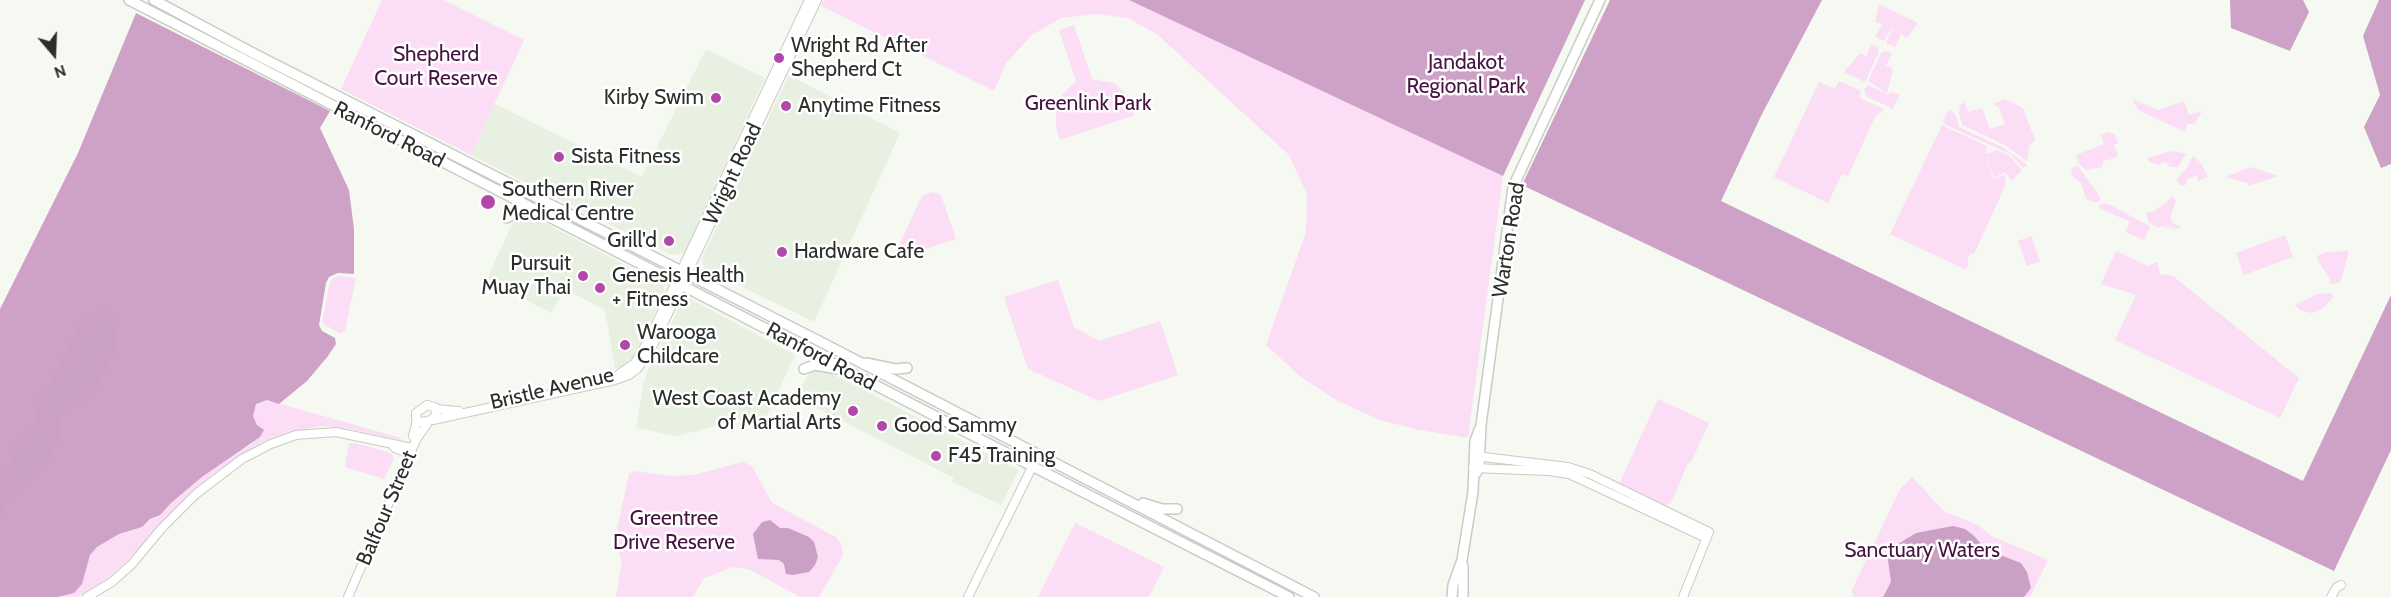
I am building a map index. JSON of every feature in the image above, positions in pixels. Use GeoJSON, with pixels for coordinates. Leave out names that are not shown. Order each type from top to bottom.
{"type":"FeatureCollection","features":[{"type":"Feature","properties":{"kind":"main road","name":"Ranford Road"},"geometry":{"type":"LineString","coordinates":[[129,0],[540,213],[857,362],[1314,597]]}},
{"type":"Feature","properties":{"kind":"main road","name":"Ranford Road"},"geometry":{"type":"LineString","coordinates":[[154,0],[408,131],[843,368],[1290,597]]}},
{"type":"Feature","properties":{"kind":"main road","name":"Warton Road"},"geometry":{"type":"LineString","coordinates":[[1452,597],[1453,585],[1462,560],[1477,456],[1475,441],[1481,425],[1513,187],[1600,0]]}},
{"type":"Feature","properties":{"kind":"main road"},"geometry":{"type":"LineString","coordinates":[[507,218],[518,211],[540,213]]}},
{"type":"Feature","properties":{"kind":"main road"},"geometry":{"type":"LineString","coordinates":[[857,362],[895,369],[907,368]]}},
{"type":"Feature","properties":{"kind":"main road"},"geometry":{"type":"LineString","coordinates":[[804,369],[814,365],[835,369],[843,368]]}},
{"type":"Feature","properties":{"kind":"main road"},"geometry":{"type":"LineString","coordinates":[[1126,500],[1142,502],[1162,509],[1177,509]]}},
{"type":"Feature","properties":{"kind":"main road","name":"Warton Road"},"geometry":{"type":"LineString","coordinates":[[1462,560],[1463,597]]}},
{"type":"Feature","properties":{"kind":"street","name":"Wright Road"},"geometry":{"type":"LineString","coordinates":[[681,278],[809,0]]}},
{"type":"Feature","properties":{"kind":"street","name":"Wright Road"},"geometry":{"type":"LineString","coordinates":[[702,232],[817,0]]}},
{"type":"Feature","properties":{"kind":"street","name":"Bristle Avenue"},"geometry":{"type":"LineString","coordinates":[[436,409],[451,411],[468,409],[614,376],[626,370],[641,356],[681,278]]}},
{"type":"Feature","properties":{"kind":"street","name":"Bristle Avenue"},"geometry":{"type":"LineString","coordinates":[[431,421],[629,375],[647,358],[681,278]]}},
{"type":"Feature","properties":{"kind":"street","name":"Balfour Street"},"geometry":{"type":"LineString","coordinates":[[346,597],[409,450],[416,431],[416,413],[423,406],[431,405],[436,409],[436,416],[409,450]]}},
{"type":"Feature","properties":{"kind":"street","name":"Balfour Street"},"geometry":{"type":"LineString","coordinates":[[417,420],[422,423],[431,421]]}},
{"type":"Feature","properties":{"kind":"street"},"geometry":{"type":"LineString","coordinates":[[87,597],[112,582],[132,564],[162,528],[196,494],[254,451],[296,435],[317,432],[355,434],[392,444],[397,443],[409,450]]}},
{"type":"Feature","properties":{"kind":"street"},"geometry":{"type":"LineString","coordinates":[[968,597],[1038,455]]}},
{"type":"Feature","properties":{"kind":"street"},"geometry":{"type":"LineString","coordinates":[[1477,456],[1515,465],[1561,469],[1708,535],[1683,597]]}},
{"type":"Feature","properties":{"kind":"street"},"geometry":{"type":"LineString","coordinates":[[1475,471],[1515,465]]}},
{"type":"Feature","properties":{"kind":"street"},"geometry":{"type":"LineString","coordinates":[[2331,597],[2341,585]]}},
{"type":"Feature","properties":{"kind":"shaded area"},"geometry":{"type":"Polygon","coordinates":[[[706,49],[765,78],[685,252],[671,255],[471,155],[495,104],[642,177],[706,49]]]}},
{"type":"Feature","properties":{"kind":"shaded area"},"geometry":{"type":"Polygon","coordinates":[[[789,75],[900,133],[814,322],[704,268],[702,258],[789,75]]]}},
{"type":"Feature","properties":{"kind":"shaded area"},"geometry":{"type":"Polygon","coordinates":[[[530,215],[663,285],[665,291],[644,335],[631,361],[624,366],[615,369],[605,310],[565,289],[551,313],[487,279],[515,218],[530,215]]]}},
{"type":"Feature","properties":{"kind":"shaded area"},"geometry":{"type":"Polygon","coordinates":[[[687,297],[795,355],[762,426],[746,418],[677,436],[636,428],[648,370],[684,298],[687,297]]]}},
{"type":"Feature","properties":{"kind":"shaded area"},"geometry":{"type":"Polygon","coordinates":[[[107,306],[118,321],[117,346],[96,387],[59,419],[58,439],[50,456],[36,477],[26,479],[0,513],[0,489],[15,456],[13,446],[20,443],[36,422],[39,401],[83,320],[107,306]]]}},
{"type":"Feature","properties":{"kind":"shaded area"},"geometry":{"type":"Polygon","coordinates":[[[810,371],[827,371],[1019,470],[1001,505],[952,482],[954,478],[796,397],[810,371]]]}},
{"type":"Feature","properties":{"kind":"shaded area"},"geometry":{"type":"Polygon","coordinates":[[[770,520],[780,528],[788,528],[809,537],[814,542],[818,557],[809,572],[786,574],[784,564],[779,560],[758,559],[753,534],[762,522],[770,520]]]}},
{"type":"Feature","properties":{"kind":"shaded area"},"geometry":{"type":"Polygon","coordinates":[[[1953,526],[1965,529],[1987,550],[2021,563],[2027,572],[2031,588],[2024,597],[1883,597],[1891,582],[1888,560],[1890,549],[1916,533],[1953,526]]]}},
{"type":"Feature","properties":{"kind":"green space","name":"Shepherd Court Reserve"},"geometry":{"type":"Polygon","coordinates":[[[382,0],[443,0],[524,40],[471,155],[341,89],[382,0]]]}},
{"type":"Feature","properties":{"kind":"green space"},"geometry":{"type":"Polygon","coordinates":[[[823,0],[1585,0],[1503,176],[1468,438],[1415,429],[1380,420],[1336,400],[1301,377],[1266,345],[1306,232],[1307,194],[1289,155],[1158,35],[1128,18],[1096,14],[1061,18],[1032,35],[1006,63],[994,91],[821,6],[823,0]]]}},
{"type":"Feature","properties":{"kind":"green space","name":"Jandakot Regional Park"},"geometry":{"type":"Polygon","coordinates":[[[1129,0],[1585,0],[1503,176],[1129,0]]]}},
{"type":"Feature","properties":{"kind":"green space"},"geometry":{"type":"Polygon","coordinates":[[[1610,0],[1822,0],[1762,114],[1721,201],[2303,481],[2391,295],[2391,450],[2334,571],[1522,185],[1610,0]]]}},
{"type":"Feature","properties":{"kind":"green space"},"geometry":{"type":"Polygon","coordinates":[[[2230,0],[2303,0],[2309,12],[2290,51],[2231,28],[2230,0]]]}},
{"type":"Feature","properties":{"kind":"green space"},"geometry":{"type":"Polygon","coordinates":[[[2379,0],[2391,0],[2391,164],[2381,168],[2364,127],[2380,95],[2363,36],[2379,0]]]}},
{"type":"Feature","properties":{"kind":"green space"},"geometry":{"type":"Polygon","coordinates":[[[1879,4],[1918,23],[1907,38],[1901,34],[1895,47],[1886,43],[1891,29],[1884,41],[1875,37],[1882,24],[1875,22],[1879,4]]]}},
{"type":"Feature","properties":{"kind":"green space"},"geometry":{"type":"Polygon","coordinates":[[[136,13],[330,111],[320,128],[349,190],[354,229],[354,274],[338,273],[329,277],[319,325],[322,331],[335,338],[336,344],[307,381],[279,404],[267,400],[256,404],[253,416],[257,425],[264,430],[260,437],[202,477],[160,515],[150,519],[142,527],[119,534],[97,547],[90,555],[82,584],[74,593],[58,597],[0,597],[0,309],[78,153],[136,13]]]}},
{"type":"Feature","properties":{"kind":"green space","name":"Greenlink Park"},"geometry":{"type":"Polygon","coordinates":[[[1074,25],[1092,79],[1114,83],[1129,97],[1135,115],[1060,140],[1056,127],[1056,106],[1060,97],[1076,81],[1059,30],[1074,25]]]}},
{"type":"Feature","properties":{"kind":"green space"},"geometry":{"type":"Polygon","coordinates":[[[1871,44],[1878,47],[1879,52],[1865,82],[1844,72],[1860,53],[1866,56],[1871,44]]]}},
{"type":"Feature","properties":{"kind":"green space"},"geometry":{"type":"Polygon","coordinates":[[[1886,51],[1892,54],[1886,65],[1893,69],[1887,93],[1868,81],[1881,53],[1886,51]]]}},
{"type":"Feature","properties":{"kind":"green space"},"geometry":{"type":"Polygon","coordinates":[[[1839,81],[1861,91],[1862,99],[1884,109],[1875,117],[1848,176],[1842,174],[1828,203],[1774,177],[1819,82],[1835,89],[1839,81]]]}},
{"type":"Feature","properties":{"kind":"green space"},"geometry":{"type":"Polygon","coordinates":[[[1868,85],[1889,95],[1890,92],[1900,94],[1893,109],[1866,96],[1864,89],[1868,85]]]}},
{"type":"Feature","properties":{"kind":"green space"},"geometry":{"type":"Polygon","coordinates":[[[2005,99],[2023,108],[2035,140],[2029,146],[2027,161],[2005,145],[1962,125],[1959,113],[1960,105],[1964,102],[1968,112],[1982,108],[1990,129],[2005,124],[1999,108],[1993,104],[2005,99]]]}},
{"type":"Feature","properties":{"kind":"green space"},"geometry":{"type":"Polygon","coordinates":[[[2132,99],[2158,110],[2184,101],[2189,115],[2202,111],[2195,124],[2188,124],[2185,132],[2138,110],[2132,99]]]}},
{"type":"Feature","properties":{"kind":"green space"},"geometry":{"type":"Polygon","coordinates":[[[1949,109],[1956,115],[1959,127],[2002,147],[2026,166],[2023,168],[2010,154],[1942,123],[1949,109]]]}},
{"type":"Feature","properties":{"kind":"green space"},"geometry":{"type":"Polygon","coordinates":[[[1942,125],[1987,146],[1985,154],[1997,150],[2010,156],[2022,170],[2011,181],[2006,172],[1994,178],[1986,158],[1993,179],[2005,175],[2006,184],[1974,254],[1970,254],[1967,260],[1969,264],[1966,270],[1890,234],[1942,125]]]}},
{"type":"Feature","properties":{"kind":"green space"},"geometry":{"type":"Polygon","coordinates":[[[2109,132],[2115,134],[2118,143],[2114,145],[2118,157],[2104,161],[2102,167],[2086,170],[2079,164],[2076,155],[2104,144],[2101,135],[2109,132]]]}},
{"type":"Feature","properties":{"kind":"green space"},"geometry":{"type":"Polygon","coordinates":[[[2171,151],[2188,154],[2178,167],[2170,167],[2166,162],[2158,165],[2149,162],[2148,158],[2171,151]]]}},
{"type":"Feature","properties":{"kind":"green space"},"geometry":{"type":"Polygon","coordinates":[[[2193,156],[2201,163],[2208,177],[2198,181],[2197,175],[2187,180],[2186,185],[2180,185],[2177,179],[2193,156]]]}},
{"type":"Feature","properties":{"kind":"green space"},"geometry":{"type":"Polygon","coordinates":[[[2078,166],[2101,198],[2097,203],[2086,199],[2081,183],[2074,178],[2071,172],[2073,167],[2078,166]]]}},
{"type":"Feature","properties":{"kind":"green space"},"geometry":{"type":"Polygon","coordinates":[[[2251,167],[2278,176],[2249,186],[2248,183],[2225,177],[2251,167]]]}},
{"type":"Feature","properties":{"kind":"green space"},"geometry":{"type":"Polygon","coordinates":[[[933,192],[941,195],[956,239],[892,260],[922,196],[933,192]]]}},
{"type":"Feature","properties":{"kind":"green space"},"geometry":{"type":"Polygon","coordinates":[[[2173,196],[2176,201],[2170,218],[2174,224],[2182,226],[2176,229],[2155,219],[2175,230],[2173,230],[2163,226],[2158,228],[2148,222],[2146,213],[2155,211],[2173,196]]]}},
{"type":"Feature","properties":{"kind":"green space"},"geometry":{"type":"Polygon","coordinates":[[[2101,204],[2108,204],[2150,226],[2144,240],[2125,232],[2130,222],[2098,207],[2101,204]]]}},
{"type":"Feature","properties":{"kind":"green space"},"geometry":{"type":"Polygon","coordinates":[[[2285,235],[2293,257],[2244,275],[2236,253],[2285,235]]]}},
{"type":"Feature","properties":{"kind":"green space"},"geometry":{"type":"Polygon","coordinates":[[[2031,236],[2040,261],[2027,266],[2018,241],[2031,236]]]}},
{"type":"Feature","properties":{"kind":"green space"},"geometry":{"type":"Polygon","coordinates":[[[2116,251],[2148,266],[2157,262],[2160,274],[2173,276],[2299,378],[2280,418],[2115,340],[2136,295],[2101,284],[2116,251]]]}},
{"type":"Feature","properties":{"kind":"green space"},"geometry":{"type":"Polygon","coordinates":[[[2349,251],[2341,280],[2339,283],[2330,284],[2317,256],[2326,252],[2349,251]]]}},
{"type":"Feature","properties":{"kind":"green space"},"geometry":{"type":"Polygon","coordinates":[[[340,276],[356,278],[345,330],[341,334],[322,323],[330,282],[333,278],[340,276]]]}},
{"type":"Feature","properties":{"kind":"green space"},"geometry":{"type":"Polygon","coordinates":[[[1058,280],[1074,327],[1099,341],[1160,321],[1178,375],[1099,401],[1028,369],[1004,297],[1058,280]]]}},
{"type":"Feature","properties":{"kind":"green space"},"geometry":{"type":"Polygon","coordinates":[[[2330,293],[2333,295],[2332,299],[2319,311],[2311,313],[2299,310],[2295,305],[2317,294],[2330,293]]]}},
{"type":"Feature","properties":{"kind":"green space"},"geometry":{"type":"Polygon","coordinates":[[[1658,399],[1709,423],[1691,462],[1688,463],[1671,503],[1666,506],[1661,506],[1622,486],[1620,482],[1658,399]]]}},
{"type":"Feature","properties":{"kind":"green space"},"geometry":{"type":"Polygon","coordinates":[[[267,400],[401,438],[401,440],[340,427],[323,426],[285,433],[262,442],[212,475],[189,494],[126,562],[104,581],[78,597],[58,597],[70,594],[84,571],[90,555],[97,547],[119,534],[142,527],[202,477],[254,442],[257,425],[253,416],[256,404],[267,400]]]}},
{"type":"Feature","properties":{"kind":"green space"},"geometry":{"type":"Polygon","coordinates":[[[349,443],[391,453],[394,459],[384,479],[345,467],[349,443]]]}},
{"type":"Feature","properties":{"kind":"green space","name":"Greentree Drive Reserve"},"geometry":{"type":"Polygon","coordinates":[[[743,462],[752,466],[772,503],[836,537],[841,544],[843,555],[819,597],[800,597],[751,570],[733,567],[704,578],[693,597],[616,597],[622,562],[615,539],[629,474],[634,471],[671,476],[693,475],[743,462]]]}},
{"type":"Feature","properties":{"kind":"green space","name":"Sanctuary Waters"},"geometry":{"type":"Polygon","coordinates":[[[1912,477],[1945,512],[1978,525],[1991,536],[2048,560],[2030,597],[1854,597],[1852,590],[1900,489],[1912,477]]]}},
{"type":"Feature","properties":{"kind":"green space"},"geometry":{"type":"Polygon","coordinates":[[[1075,523],[1164,567],[1149,597],[1038,597],[1075,523]]]}},
{"type":"Feature","properties":{"kind":"place","name":"Wright Rd After Shepherd Ct"},"geometry":{"type":"Point","coordinates":[779,58]}},
{"type":"Feature","properties":{"kind":"place","name":"Kirby Swim"},"geometry":{"type":"Point","coordinates":[716,98]}},
{"type":"Feature","properties":{"kind":"place","name":"Anytime Fitness"},"geometry":{"type":"Point","coordinates":[786,106]}},
{"type":"Feature","properties":{"kind":"place","name":"Sista Fitness"},"geometry":{"type":"Point","coordinates":[559,157]}},
{"type":"Feature","properties":{"kind":"place","name":"Southern River Medical Centre"},"geometry":{"type":"Point","coordinates":[488,202]}},
{"type":"Feature","properties":{"kind":"place","name":"Grill'd"},"geometry":{"type":"Point","coordinates":[669,241]}},
{"type":"Feature","properties":{"kind":"place","name":"Hardware Cafe"},"geometry":{"type":"Point","coordinates":[782,252]}},
{"type":"Feature","properties":{"kind":"place","name":"Pursuit Muay Thai"},"geometry":{"type":"Point","coordinates":[583,276]}},
{"type":"Feature","properties":{"kind":"place","name":"Genesis Health + Fitness"},"geometry":{"type":"Point","coordinates":[600,288]}},
{"type":"Feature","properties":{"kind":"place","name":"Warooga Childcare"},"geometry":{"type":"Point","coordinates":[625,345]}},
{"type":"Feature","properties":{"kind":"place","name":"West Coast Academy of Martial Arts"},"geometry":{"type":"Point","coordinates":[853,411]}},
{"type":"Feature","properties":{"kind":"place","name":"Good Sammy"},"geometry":{"type":"Point","coordinates":[882,426]}},
{"type":"Feature","properties":{"kind":"place","name":"F45 Training"},"geometry":{"type":"Point","coordinates":[936,456]}}]}
